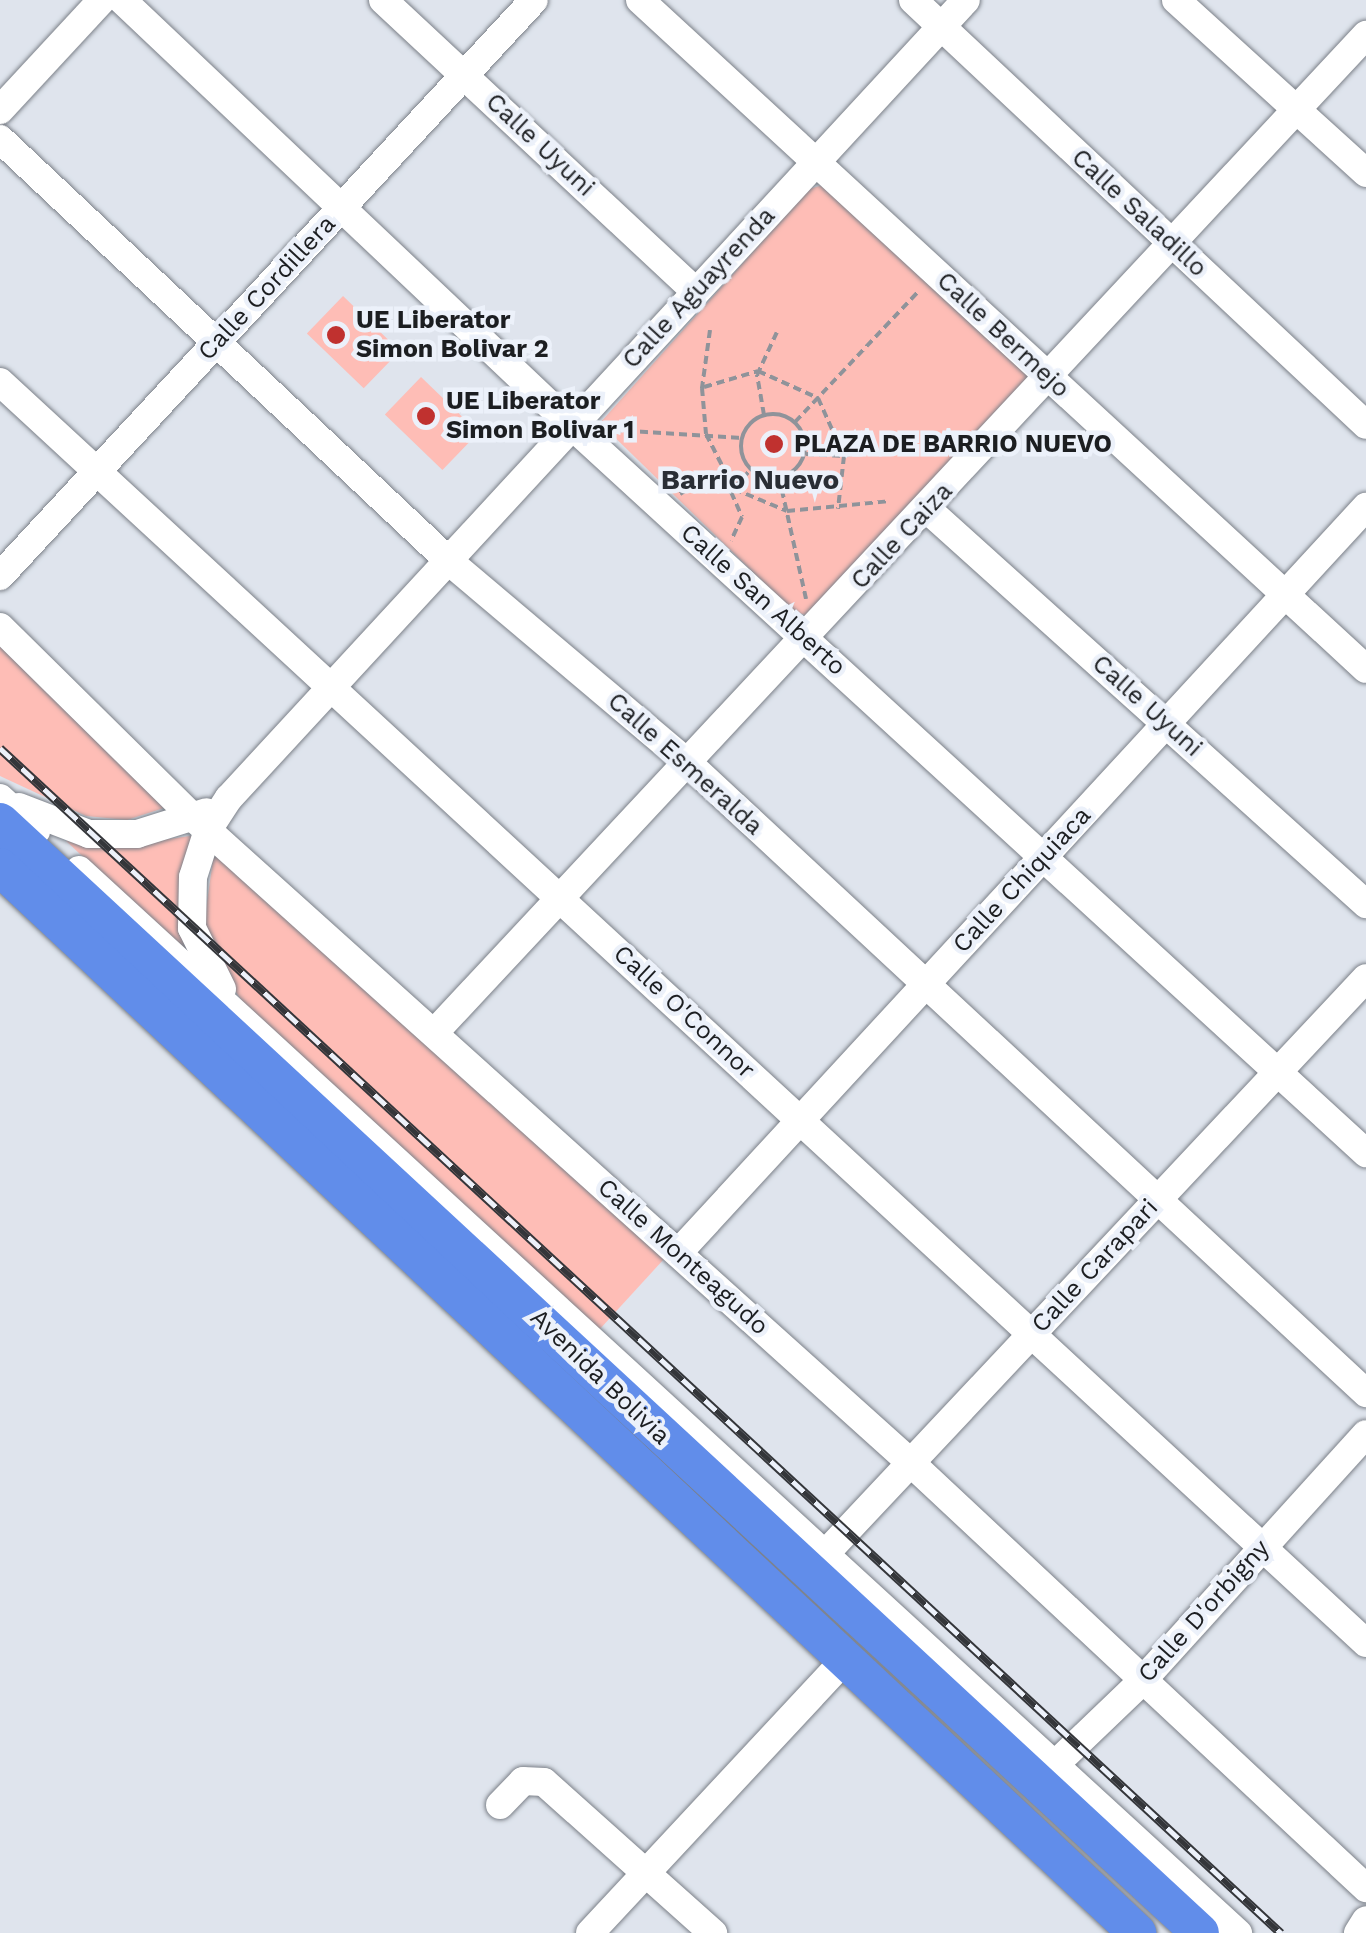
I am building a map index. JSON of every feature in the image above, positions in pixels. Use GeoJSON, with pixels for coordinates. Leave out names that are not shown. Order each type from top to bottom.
{"type":"FeatureCollection","features":[{"type":"Feature","properties":{"kind":"highway","name":"Avenida Bolivia"},"geometry":{"type":"LineString","coordinates":[[0,822],[1045,1775],[1200,1933]]}},
{"type":"Feature","properties":{"kind":"highway","name":"Avenida Bolivia"},"geometry":{"type":"LineString","coordinates":[[0,867],[1137,1933]]}},
{"type":"Feature","properties":{"kind":"street"},"geometry":{"type":"LineString","coordinates":[[0,110],[102,0]]}},
{"type":"Feature","properties":{"kind":"street","name":"Calle San Alberto"},"geometry":{"type":"LineString","coordinates":[[122,0],[572,426],[808,628],[1044,857],[1366,1153]]}},
{"type":"Feature","properties":{"kind":"street","name":"Calle Uyuni"},"geometry":{"type":"LineString","coordinates":[[384,0],[695,291]]}},
{"type":"Feature","properties":{"kind":"street","name":"Calle Cordillera"},"geometry":{"type":"LineString","coordinates":[[0,576],[534,0]]}},
{"type":"Feature","properties":{"kind":"street","name":"Calle Bermejo"},"geometry":{"type":"LineString","coordinates":[[640,0],[1366,670]]}},
{"type":"Feature","properties":{"kind":"street","name":"Calle Saladillo"},"geometry":{"type":"LineString","coordinates":[[913,0],[1366,424]]}},
{"type":"Feature","properties":{"kind":"street","name":"Calle Aguayrenda"},"geometry":{"type":"LineString","coordinates":[[242,1019],[208,968],[192,928],[193,876],[202,824],[332,690],[966,0]]}},
{"type":"Feature","properties":{"kind":"street"},"geometry":{"type":"LineString","coordinates":[[1176,0],[1366,173]]}},
{"type":"Feature","properties":{"kind":"street","name":"Calle Caiza"},"geometry":{"type":"LineString","coordinates":[[434,1033],[562,900],[808,628],[928,509],[1366,35]]}},
{"type":"Feature","properties":{"kind":"street","name":"Calle Esmeralda"},"geometry":{"type":"LineString","coordinates":[[0,139],[219,340],[450,562],[688,762],[1366,1394]]}},
{"type":"Feature","properties":{"kind":"street","name":"Calle O'Connor"},"geometry":{"type":"LineString","coordinates":[[0,382],[1366,1644]]}},
{"type":"Feature","properties":{"kind":"street","name":"Calle Chiquiaca"},"geometry":{"type":"LineString","coordinates":[[678,1253],[1366,507]]}},
{"type":"Feature","properties":{"kind":"street","name":"Calle Uyuni"},"geometry":{"type":"LineString","coordinates":[[928,509],[1366,904]]}},
{"type":"Feature","properties":{"kind":"street","name":"Calle Monteagudo"},"geometry":{"type":"LineString","coordinates":[[0,627],[202,824],[911,1462],[1366,1888]]}},
{"type":"Feature","properties":{"kind":"street"},"geometry":{"type":"LineString","coordinates":[[0,798],[89,834],[137,834],[202,824]]}},
{"type":"Feature","properties":{"kind":"street"},"geometry":{"type":"LineString","coordinates":[[0,798],[824,1554],[1045,1775],[1238,1933]]}},
{"type":"Feature","properties":{"kind":"street","name":"Calle Carapari"},"geometry":{"type":"LineString","coordinates":[[824,1554],[1366,978]]}},
{"type":"Feature","properties":{"kind":"street","name":"Calle D'orbigny"},"geometry":{"type":"LineString","coordinates":[[1045,1775],[1142,1680],[1366,1434]]}},
{"type":"Feature","properties":{"kind":"street"},"geometry":{"type":"LineString","coordinates":[[590,1933],[846,1658]]}},
{"type":"Feature","properties":{"kind":"street"},"geometry":{"type":"LineString","coordinates":[[500,1805],[523,1782],[544,1782],[713,1933]]}},
{"type":"Feature","properties":{"kind":"street"},"geometry":{"type":"LineString","coordinates":[[1358,1933],[1366,1920]]}},
{"type":"Feature","properties":{"kind":"path"},"geometry":{"type":"LineString","coordinates":[[796,422],[919,291]]}},
{"type":"Feature","properties":{"kind":"path"},"geometry":{"type":"LineString","coordinates":[[710,330],[702,388],[706,434],[742,516],[731,541]]}},
{"type":"Feature","properties":{"kind":"path"},"geometry":{"type":"LineString","coordinates":[[764,415],[758,371],[778,332]]}},
{"type":"Feature","properties":{"kind":"path"},"geometry":{"type":"LineString","coordinates":[[702,388],[758,371],[818,398],[844,456],[838,509]]}},
{"type":"Feature","properties":{"kind":"path"},"geometry":{"type":"LineString","coordinates":[[764,415],[796,422]]}},
{"type":"Feature","properties":{"kind":"path"},"geometry":{"type":"LineString","coordinates":[[742,438],[764,415]]}},
{"type":"Feature","properties":{"kind":"path"},"geometry":{"type":"LineString","coordinates":[[796,422],[804,454]]}},
{"type":"Feature","properties":{"kind":"path"},"geometry":{"type":"LineString","coordinates":[[614,430],[742,438]]}},
{"type":"Feature","properties":{"kind":"path"},"geometry":{"type":"LineString","coordinates":[[742,438],[751,469]]}},
{"type":"Feature","properties":{"kind":"path"},"geometry":{"type":"LineString","coordinates":[[779,477],[804,454],[844,456],[874,446]]}},
{"type":"Feature","properties":{"kind":"path"},"geometry":{"type":"LineString","coordinates":[[732,490],[751,469]]}},
{"type":"Feature","properties":{"kind":"path"},"geometry":{"type":"LineString","coordinates":[[751,469],[779,477]]}},
{"type":"Feature","properties":{"kind":"path"},"geometry":{"type":"LineString","coordinates":[[779,477],[808,628]]}},
{"type":"Feature","properties":{"kind":"path"},"geometry":{"type":"LineString","coordinates":[[680,494],[701,481],[787,512],[890,501]]}},
{"type":"Feature","properties":{"kind":"shaded area"},"geometry":{"type":"Polygon","coordinates":[[[823,185],[1028,370],[1025,390],[810,617],[792,610],[600,423],[809,189],[823,185]]]}},
{"type":"Feature","properties":{"kind":"shaded area"},"geometry":{"type":"Polygon","coordinates":[[[343,296],[400,351],[364,388],[307,333],[343,296]]]}},
{"type":"Feature","properties":{"kind":"shaded area"},"geometry":{"type":"Polygon","coordinates":[[[421,377],[479,433],[442,470],[385,414],[421,377]]]}},
{"type":"Feature","properties":{"kind":"shaded area"},"geometry":{"type":"Polygon","coordinates":[[[0,642],[167,807],[127,820],[86,816],[0,776],[0,642]]]}},
{"type":"Feature","properties":{"kind":"shaded area"},"geometry":{"type":"Polygon","coordinates":[[[197,835],[190,956],[66,841],[118,846],[197,835]]]}},
{"type":"Feature","properties":{"kind":"shaded area"},"geometry":{"type":"Polygon","coordinates":[[[214,853],[664,1259],[599,1330],[248,1010],[217,964],[204,923],[214,853]]]}},
{"type":"Feature","properties":{"kind":"railway"},"geometry":{"type":"LineString","coordinates":[[0,748],[1281,1933]]}},
{"type":"Feature","properties":{"kind":"place","name":"UE Liberator Simon Bolivar 2"},"geometry":{"type":"Point","coordinates":[336,335]}},
{"type":"Feature","properties":{"kind":"place","name":"UE Liberator Simon Bolivar 1"},"geometry":{"type":"Point","coordinates":[426,416]}},
{"type":"Feature","properties":{"kind":"place","name":"PLAZA DE BARRIO NUEVO"},"geometry":{"type":"Point","coordinates":[774,444]}},
{"type":"Feature","properties":{"kind":"district","name":"Barrio Nuevo"},"geometry":{"type":"Point","coordinates":[750,480]}}]}
